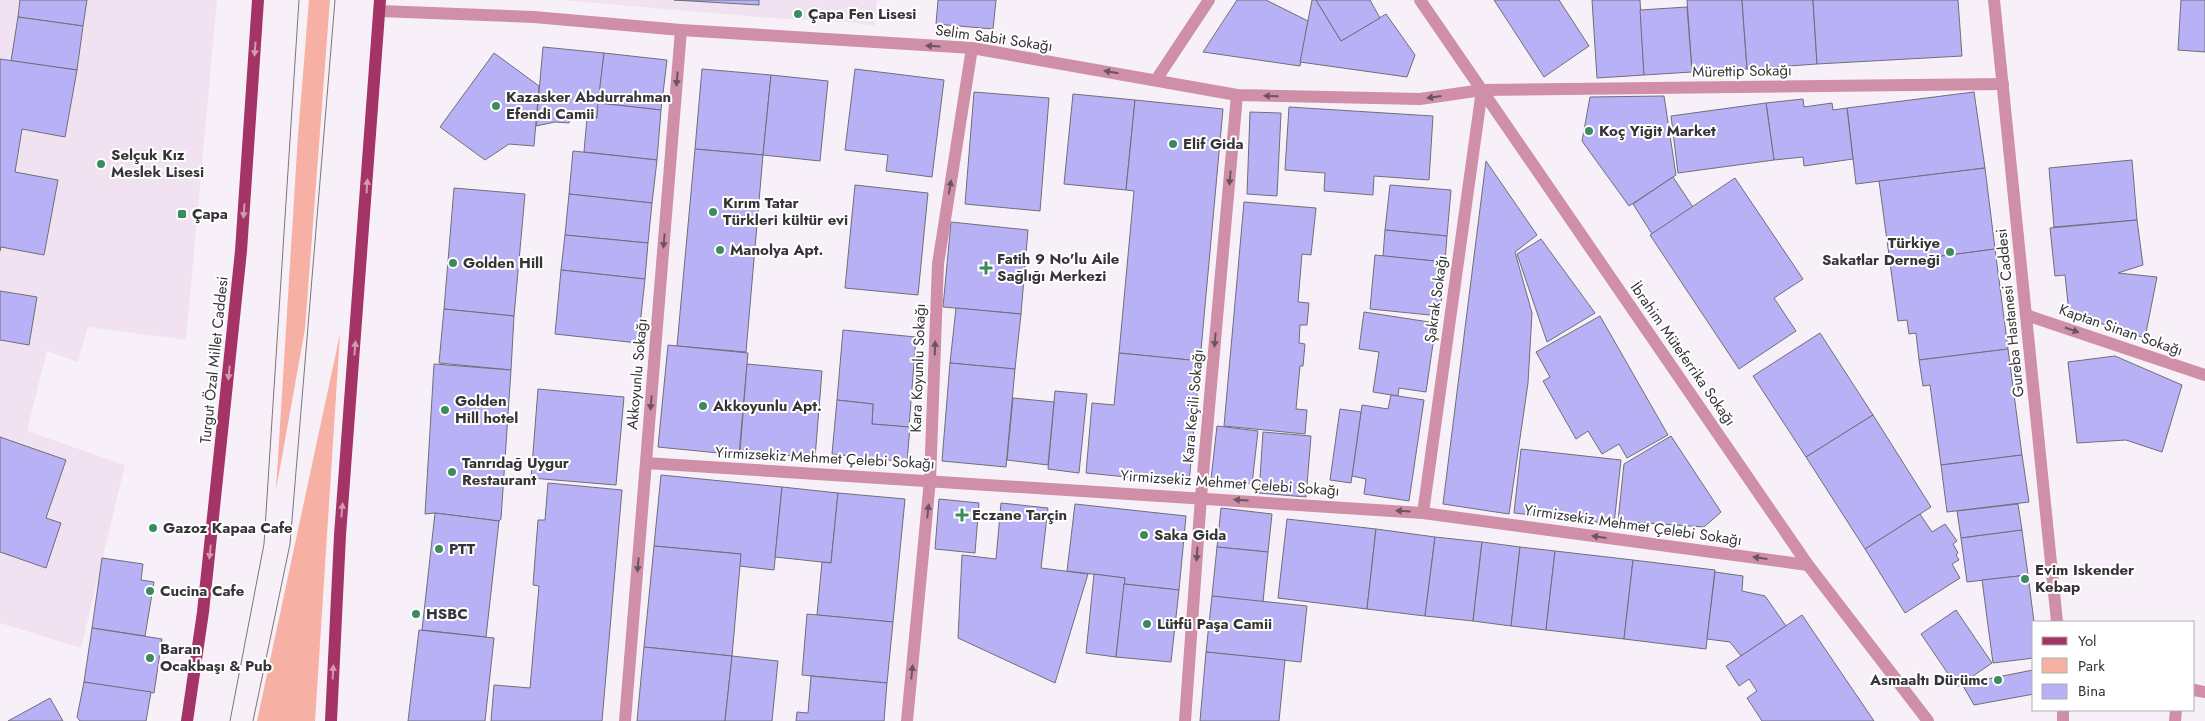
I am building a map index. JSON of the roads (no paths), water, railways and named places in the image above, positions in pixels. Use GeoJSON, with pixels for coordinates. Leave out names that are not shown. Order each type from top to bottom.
{"type":"FeatureCollection","features":[{"type":"Feature","properties":{"kind":"main road","name":"Turgut Özal Millet Caddesi"},"geometry":{"type":"LineString","coordinates":[[186,720],[203,612],[241,251],[258,0]]}},
{"type":"Feature","properties":{"kind":"main road"},"geometry":{"type":"LineString","coordinates":[[331,721],[340,535],[380,6]]}},
{"type":"Feature","properties":{"kind":"street"},"geometry":{"type":"LineString","coordinates":[[1156,80],[1209,0]]}},
{"type":"Feature","properties":{"kind":"street","name":"İbrahim Müteferrika Sokağı"},"geometry":{"type":"LineString","coordinates":[[1420,0],[1808,565],[1928,721]]}},
{"type":"Feature","properties":{"kind":"street","name":"Gureba Hastanesi Caddesi"},"geometry":{"type":"LineString","coordinates":[[1994,0],[2057,621]]}},
{"type":"Feature","properties":{"kind":"street","name":"Selim Sabit Sokağı"},"geometry":{"type":"LineString","coordinates":[[380,6],[681,30],[972,48],[1237,95],[1420,99],[1482,90]]}},
{"type":"Feature","properties":{"kind":"street","name":"Akkoyunlu Sokağı"},"geometry":{"type":"LineString","coordinates":[[625,721],[681,30]]}},
{"type":"Feature","properties":{"kind":"street","name":"Kara Koyunlu Sokağı"},"geometry":{"type":"LineString","coordinates":[[907,721],[930,480],[938,264],[972,48]]}},
{"type":"Feature","properties":{"kind":"street","name":"Mürettip Sokağı"},"geometry":{"type":"LineString","coordinates":[[1482,90],[2003,84]]}},
{"type":"Feature","properties":{"kind":"street","name":"Şakrak Sokağı"},"geometry":{"type":"LineString","coordinates":[[1423,513],[1482,90]]}},
{"type":"Feature","properties":{"kind":"street","name":"Kara Keçili Sokağı"},"geometry":{"type":"LineString","coordinates":[[1185,721],[1201,497],[1237,95]]}},
{"type":"Feature","properties":{"kind":"street","name":"Kaptan Sinan Sokağı"},"geometry":{"type":"LineString","coordinates":[[2026,314],[2205,375]]}},
{"type":"Feature","properties":{"kind":"street","name":"Yirmizsekiz Mehmet Çelebi Sokağı"},"geometry":{"type":"LineString","coordinates":[[646,463],[1201,497],[1423,513],[1808,565]]}},
{"type":"Feature","properties":{"kind":"tram line"},"geometry":{"type":"LineString","coordinates":[[230,721],[264,544],[299,0]]}},
{"type":"Feature","properties":{"kind":"tram line"},"geometry":{"type":"LineString","coordinates":[[253,721],[290,544],[335,0]]}},
{"type":"Feature","properties":{"kind":"place","name":"Çapa Fen Lisesi"},"geometry":{"type":"Point","coordinates":[798,14]}},
{"type":"Feature","properties":{"kind":"place","name":"Kazasker Abdurrahman Efendi Camii"},"geometry":{"type":"Point","coordinates":[496,106]}},
{"type":"Feature","properties":{"kind":"place","name":"Koç Yiğit Market"},"geometry":{"type":"Point","coordinates":[1589,131]}},
{"type":"Feature","properties":{"kind":"place","name":"Elif Gida"},"geometry":{"type":"Point","coordinates":[1173,144]}},
{"type":"Feature","properties":{"kind":"place","name":"Selçuk Kız Meslek Lisesi"},"geometry":{"type":"Point","coordinates":[101,164]}},
{"type":"Feature","properties":{"kind":"place","name":"Kırım Tatar Türkleri kültür evi"},"geometry":{"type":"Point","coordinates":[713,212]}},
{"type":"Feature","properties":{"kind":"place","name":"Çapa"},"geometry":{"type":"Point","coordinates":[182,214]}},
{"type":"Feature","properties":{"kind":"place","name":"Manolya Apt."},"geometry":{"type":"Point","coordinates":[720,250]}},
{"type":"Feature","properties":{"kind":"place","name":"Türkiye Sakatlar Derneği"},"geometry":{"type":"Point","coordinates":[1950,252]}},
{"type":"Feature","properties":{"kind":"place","name":"Golden Hill"},"geometry":{"type":"Point","coordinates":[453,263]}},
{"type":"Feature","properties":{"kind":"place","name":"Fatih 9 No'lu Aile Sağlığı Merkezi"},"geometry":{"type":"Point","coordinates":[986,268]}},
{"type":"Feature","properties":{"kind":"place","name":"Akkoyunlu Apt."},"geometry":{"type":"Point","coordinates":[703,406]}},
{"type":"Feature","properties":{"kind":"place","name":"Golden Hill hotel"},"geometry":{"type":"Point","coordinates":[445,410]}},
{"type":"Feature","properties":{"kind":"place","name":"Tanrıdağ Uygur Restaurant"},"geometry":{"type":"Point","coordinates":[452,472]}},
{"type":"Feature","properties":{"kind":"place","name":"Eczane Tarçin"},"geometry":{"type":"Point","coordinates":[962,515]}},
{"type":"Feature","properties":{"kind":"place","name":"Gazoz Kapaa Cafe"},"geometry":{"type":"Point","coordinates":[153,528]}},
{"type":"Feature","properties":{"kind":"place","name":"Saka Gida"},"geometry":{"type":"Point","coordinates":[1144,535]}},
{"type":"Feature","properties":{"kind":"place","name":"PTT"},"geometry":{"type":"Point","coordinates":[439,549]}},
{"type":"Feature","properties":{"kind":"place","name":"Evim Iskender Kebap"},"geometry":{"type":"Point","coordinates":[2025,579]}},
{"type":"Feature","properties":{"kind":"place","name":"Cucina Cafe"},"geometry":{"type":"Point","coordinates":[150,591]}},
{"type":"Feature","properties":{"kind":"place","name":"HSBC"},"geometry":{"type":"Point","coordinates":[416,614]}},
{"type":"Feature","properties":{"kind":"place","name":"Lütfü Paşa Camii"},"geometry":{"type":"Point","coordinates":[1147,624]}},
{"type":"Feature","properties":{"kind":"place","name":"Baran Ocakbaşı & Pub"},"geometry":{"type":"Point","coordinates":[150,658]}},
{"type":"Feature","properties":{"kind":"place","name":"Asmaaltı Dürümc"},"geometry":{"type":"Point","coordinates":[1998,680]}}]}
